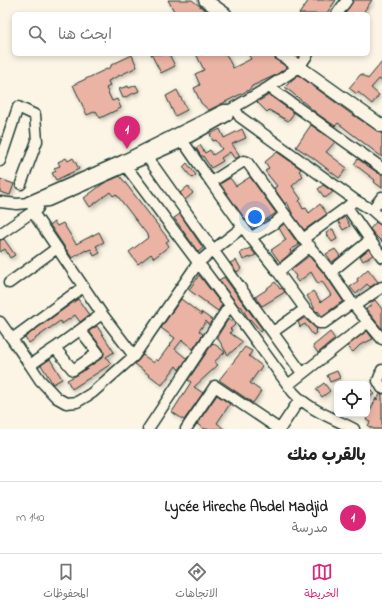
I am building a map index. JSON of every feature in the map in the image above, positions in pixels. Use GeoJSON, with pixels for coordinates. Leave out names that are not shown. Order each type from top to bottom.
{"type":"FeatureCollection","features":[{"type":"Feature","properties":{"kind":"main road"},"geometry":{"type":"LineString","coordinates":[[205,0],[222,12]]}},
{"type":"Feature","properties":{"kind":"main road"},"geometry":{"type":"LineString","coordinates":[[284,56],[382,126]]}},
{"type":"Feature","properties":{"kind":"street"},"geometry":{"type":"LineString","coordinates":[[338,12],[347,0]]}},
{"type":"Feature","properties":{"kind":"street"},"geometry":{"type":"LineString","coordinates":[[0,234],[30,207],[227,116],[232,109],[299,67],[307,56]]}},
{"type":"Feature","properties":{"kind":"street"},"geometry":{"type":"LineString","coordinates":[[269,87],[382,168]]}},
{"type":"Feature","properties":{"kind":"street"},"geometry":{"type":"LineString","coordinates":[[0,161],[18,107],[35,115],[37,141],[21,184]]}},
{"type":"Feature","properties":{"kind":"street"},"geometry":{"type":"LineString","coordinates":[[232,109],[240,117],[355,200],[372,210],[382,219]]}},
{"type":"Feature","properties":{"kind":"street"},"geometry":{"type":"LineString","coordinates":[[180,138],[251,238],[315,320],[322,324],[382,287]]}},
{"type":"Feature","properties":{"kind":"street"},"geometry":{"type":"LineString","coordinates":[[146,154],[302,373]]}},
{"type":"Feature","properties":{"kind":"street"},"geometry":{"type":"LineString","coordinates":[[211,182],[237,165],[246,162],[306,242],[331,272],[353,304],[382,339]]}},
{"type":"Feature","properties":{"kind":"street"},"geometry":{"type":"LineString","coordinates":[[0,202],[30,207],[48,201],[124,164]]}},
{"type":"Feature","properties":{"kind":"street"},"geometry":{"type":"LineString","coordinates":[[124,164],[288,385],[300,399],[312,408],[352,428]]}},
{"type":"Feature","properties":{"kind":"street"},"geometry":{"type":"LineString","coordinates":[[372,210],[382,197]]}},
{"type":"Feature","properties":{"kind":"street"},"geometry":{"type":"LineString","coordinates":[[278,272],[306,242],[355,200]]}},
{"type":"Feature","properties":{"kind":"street"},"geometry":{"type":"LineString","coordinates":[[30,207],[102,314],[134,356]]}},
{"type":"Feature","properties":{"kind":"street"},"geometry":{"type":"LineString","coordinates":[[347,207],[382,257]]}},
{"type":"Feature","properties":{"kind":"street"},"geometry":{"type":"LineString","coordinates":[[251,238],[275,223],[285,214]]}},
{"type":"Feature","properties":{"kind":"street"},"geometry":{"type":"LineString","coordinates":[[0,322],[40,380],[57,398],[66,403],[77,402],[92,393],[134,356],[198,263],[243,227]]}},
{"type":"Feature","properties":{"kind":"street"},"geometry":{"type":"LineString","coordinates":[[331,272],[370,240]]}},
{"type":"Feature","properties":{"kind":"street"},"geometry":{"type":"LineString","coordinates":[[9,283],[57,248]]}},
{"type":"Feature","properties":{"kind":"street"},"geometry":{"type":"LineString","coordinates":[[12,339],[84,287]]}},
{"type":"Feature","properties":{"kind":"street"},"geometry":{"type":"LineString","coordinates":[[148,429],[230,305]]}},
{"type":"Feature","properties":{"kind":"street"},"geometry":{"type":"LineString","coordinates":[[272,332],[305,309]]}},
{"type":"Feature","properties":{"kind":"street"},"geometry":{"type":"LineString","coordinates":[[30,365],[102,314]]}},
{"type":"Feature","properties":{"kind":"street"},"geometry":{"type":"LineString","coordinates":[[288,385],[368,322]]}},
{"type":"Feature","properties":{"kind":"street"},"geometry":{"type":"LineString","coordinates":[[55,348],[73,370],[98,353],[80,330]]}},
{"type":"Feature","properties":{"kind":"street"},"geometry":{"type":"LineString","coordinates":[[382,370],[378,381],[382,388]]}},
{"type":"Feature","properties":{"kind":"street"},"geometry":{"type":"LineString","coordinates":[[186,429],[215,386],[280,429],[300,399]]}},
{"type":"Feature","properties":{"kind":"building"},"geometry":{"type":"Polygon","coordinates":[[[168,0],[192,0],[206,11],[175,12],[168,0]]]}},
{"type":"Feature","properties":{"kind":"building"},"geometry":{"type":"Polygon","coordinates":[[[309,0],[336,0],[327,12],[300,12],[309,0]]]}},
{"type":"Feature","properties":{"kind":"building"},"geometry":{"type":"Polygon","coordinates":[[[353,0],[372,0],[363,12],[346,12],[353,0]]]}},
{"type":"Feature","properties":{"kind":"building"},"geometry":{"type":"Polygon","coordinates":[[[132,56],[137,67],[108,81],[110,86],[106,88],[112,101],[117,99],[121,108],[100,118],[96,111],[87,115],[73,85],[111,67],[111,65],[132,56]]]}},
{"type":"Feature","properties":{"kind":"building"},"geometry":{"type":"Polygon","coordinates":[[[152,56],[170,56],[175,66],[161,73],[152,56]]]}},
{"type":"Feature","properties":{"kind":"building"},"geometry":{"type":"Polygon","coordinates":[[[197,56],[227,56],[233,68],[251,59],[249,56],[274,56],[276,60],[286,68],[276,75],[252,86],[249,90],[209,110],[201,103],[194,88],[200,85],[195,74],[204,70],[197,56]]]}},
{"type":"Feature","properties":{"kind":"building"},"geometry":{"type":"Polygon","coordinates":[[[382,62],[382,81],[379,79],[371,88],[379,95],[372,104],[358,92],[357,94],[349,88],[361,74],[368,79],[382,62]]]}},
{"type":"Feature","properties":{"kind":"building"},"geometry":{"type":"Polygon","coordinates":[[[298,75],[350,113],[382,134],[382,157],[338,123],[335,126],[319,115],[285,87],[298,75]]]}},
{"type":"Feature","properties":{"kind":"building"},"geometry":{"type":"Polygon","coordinates":[[[136,85],[139,91],[123,98],[119,89],[128,86],[129,88],[136,85]]]}},
{"type":"Feature","properties":{"kind":"building"},"geometry":{"type":"Polygon","coordinates":[[[177,90],[187,110],[175,116],[166,96],[177,90]]]}},
{"type":"Feature","properties":{"kind":"building"},"geometry":{"type":"Polygon","coordinates":[[[269,95],[294,113],[288,121],[269,110],[267,112],[257,102],[269,95]]]}},
{"type":"Feature","properties":{"kind":"building"},"geometry":{"type":"Polygon","coordinates":[[[311,125],[335,142],[326,152],[347,168],[339,178],[312,157],[296,147],[311,125]]]}},
{"type":"Feature","properties":{"kind":"building"},"geometry":{"type":"Polygon","coordinates":[[[220,129],[224,138],[242,129],[246,138],[232,144],[240,156],[235,159],[230,152],[221,158],[223,161],[211,168],[196,148],[200,145],[205,153],[210,150],[213,155],[222,149],[216,140],[213,141],[210,134],[220,129]]]}},
{"type":"Feature","properties":{"kind":"building"},"geometry":{"type":"Polygon","coordinates":[[[277,152],[301,169],[299,171],[303,176],[292,186],[301,199],[299,201],[303,209],[306,208],[309,213],[320,204],[327,214],[304,230],[293,215],[287,202],[285,204],[274,188],[277,186],[265,171],[269,168],[265,162],[277,152]]]}},
{"type":"Feature","properties":{"kind":"building"},"geometry":{"type":"Polygon","coordinates":[[[66,158],[68,161],[73,158],[79,169],[56,180],[52,173],[56,171],[54,168],[60,166],[58,162],[66,158]]]}},
{"type":"Feature","properties":{"kind":"building"},"geometry":{"type":"Polygon","coordinates":[[[358,159],[378,173],[382,174],[382,188],[374,182],[375,180],[354,164],[358,159]]]}},
{"type":"Feature","properties":{"kind":"building"},"geometry":{"type":"Polygon","coordinates":[[[187,163],[196,175],[192,178],[183,167],[187,163]]]}},
{"type":"Feature","properties":{"kind":"building"},"geometry":{"type":"Polygon","coordinates":[[[120,176],[169,240],[166,242],[169,246],[154,258],[151,254],[138,264],[129,252],[149,237],[116,194],[113,196],[110,192],[90,207],[84,198],[104,183],[120,176]]]}},
{"type":"Feature","properties":{"kind":"building"},"geometry":{"type":"Polygon","coordinates":[[[250,177],[276,213],[252,229],[220,184],[230,178],[236,186],[250,177]]]}},
{"type":"Feature","properties":{"kind":"building"},"geometry":{"type":"Polygon","coordinates":[[[0,179],[14,184],[10,195],[0,192],[0,179]]]}},
{"type":"Feature","properties":{"kind":"building"},"geometry":{"type":"Polygon","coordinates":[[[323,185],[333,192],[325,198],[318,189],[323,185]]]}},
{"type":"Feature","properties":{"kind":"building"},"geometry":{"type":"Polygon","coordinates":[[[188,186],[193,193],[185,200],[180,193],[188,186]]]}},
{"type":"Feature","properties":{"kind":"building"},"geometry":{"type":"Polygon","coordinates":[[[180,214],[203,248],[198,252],[174,218],[180,214]]]}},
{"type":"Feature","properties":{"kind":"building"},"geometry":{"type":"Polygon","coordinates":[[[345,217],[350,226],[343,230],[338,221],[345,217]]]}},
{"type":"Feature","properties":{"kind":"building"},"geometry":{"type":"Polygon","coordinates":[[[54,222],[57,226],[63,223],[76,244],[99,232],[104,242],[96,246],[100,253],[94,256],[91,249],[86,250],[72,258],[50,225],[54,222]]]}},
{"type":"Feature","properties":{"kind":"building"},"geometry":{"type":"Polygon","coordinates":[[[376,222],[382,226],[382,242],[370,229],[376,222]]]}},
{"type":"Feature","properties":{"kind":"building"},"geometry":{"type":"Polygon","coordinates":[[[284,224],[299,245],[290,250],[291,253],[280,262],[271,250],[286,240],[279,228],[284,224]]]}},
{"type":"Feature","properties":{"kind":"building"},"geometry":{"type":"Polygon","coordinates":[[[333,229],[337,239],[332,242],[326,233],[333,229]]]}},
{"type":"Feature","properties":{"kind":"building"},"geometry":{"type":"Polygon","coordinates":[[[4,239],[15,255],[10,258],[5,249],[0,252],[0,240],[4,239]]]}},
{"type":"Feature","properties":{"kind":"building"},"geometry":{"type":"Polygon","coordinates":[[[250,248],[256,255],[243,260],[240,253],[250,248]]]}},
{"type":"Feature","properties":{"kind":"building"},"geometry":{"type":"Polygon","coordinates":[[[335,249],[340,256],[332,262],[326,254],[335,249]]]}},
{"type":"Feature","properties":{"kind":"building"},"geometry":{"type":"Polygon","coordinates":[[[369,249],[373,255],[363,261],[360,256],[369,249]]]}},
{"type":"Feature","properties":{"kind":"building"},"geometry":{"type":"Polygon","coordinates":[[[309,256],[326,276],[343,301],[322,316],[314,309],[307,296],[313,291],[321,302],[331,295],[322,281],[318,284],[311,272],[298,282],[295,278],[296,276],[291,270],[309,256]]]}},
{"type":"Feature","properties":{"kind":"building"},"geometry":{"type":"Polygon","coordinates":[[[236,260],[241,269],[237,272],[230,263],[236,260]]]}},
{"type":"Feature","properties":{"kind":"building"},"geometry":{"type":"Polygon","coordinates":[[[368,269],[378,282],[370,287],[367,284],[356,294],[350,287],[358,281],[357,279],[368,269]]]}},
{"type":"Feature","properties":{"kind":"building"},"geometry":{"type":"Polygon","coordinates":[[[199,275],[222,305],[218,311],[189,290],[199,275]]]}},
{"type":"Feature","properties":{"kind":"building"},"geometry":{"type":"Polygon","coordinates":[[[224,277],[263,330],[261,332],[250,319],[249,320],[241,306],[239,307],[219,280],[224,277]]]}},
{"type":"Feature","properties":{"kind":"building"},"geometry":{"type":"Polygon","coordinates":[[[275,282],[280,289],[282,288],[285,292],[262,306],[255,297],[275,282]]]}},
{"type":"Feature","properties":{"kind":"building"},"geometry":{"type":"Polygon","coordinates":[[[78,299],[89,315],[80,322],[75,315],[62,324],[60,321],[29,343],[25,337],[78,299]]]}},
{"type":"Feature","properties":{"kind":"building"},"geometry":{"type":"Polygon","coordinates":[[[181,299],[202,315],[201,312],[212,320],[209,325],[206,321],[199,331],[203,334],[193,349],[182,340],[175,349],[186,358],[189,355],[179,370],[176,366],[162,385],[135,364],[143,355],[154,363],[156,359],[158,361],[175,338],[161,328],[181,299]]]}},
{"type":"Feature","properties":{"kind":"building"},"geometry":{"type":"Polygon","coordinates":[[[375,300],[382,309],[382,329],[366,309],[371,305],[370,303],[375,300]]]}},
{"type":"Feature","properties":{"kind":"building"},"geometry":{"type":"Polygon","coordinates":[[[229,318],[235,325],[230,329],[232,330],[230,333],[243,342],[228,355],[217,337],[229,318]]]}},
{"type":"Feature","properties":{"kind":"building"},"geometry":{"type":"Polygon","coordinates":[[[304,318],[317,329],[315,331],[316,333],[313,335],[305,324],[300,327],[298,322],[304,318]]]}},
{"type":"Feature","properties":{"kind":"building"},"geometry":{"type":"Polygon","coordinates":[[[97,326],[114,352],[106,357],[111,364],[72,389],[67,380],[77,375],[102,358],[104,355],[103,349],[89,331],[97,326]]]}},
{"type":"Feature","properties":{"kind":"building"},"geometry":{"type":"Polygon","coordinates":[[[367,331],[373,339],[360,345],[353,352],[347,346],[367,331]]]}},
{"type":"Feature","properties":{"kind":"building"},"geometry":{"type":"Polygon","coordinates":[[[330,332],[335,339],[318,353],[313,346],[330,332]]]}},
{"type":"Feature","properties":{"kind":"building"},"geometry":{"type":"Polygon","coordinates":[[[213,343],[225,352],[214,362],[218,365],[194,387],[203,393],[184,420],[172,412],[191,382],[188,380],[213,343]]]}},
{"type":"Feature","properties":{"kind":"building"},"geometry":{"type":"Polygon","coordinates":[[[245,347],[252,351],[249,356],[262,366],[250,383],[261,391],[253,403],[219,380],[245,347]]]}},
{"type":"Feature","properties":{"kind":"building"},"geometry":{"type":"Polygon","coordinates":[[[50,359],[62,379],[53,384],[41,365],[50,359]]]}},
{"type":"Feature","properties":{"kind":"building"},"geometry":{"type":"Polygon","coordinates":[[[337,371],[340,378],[330,382],[327,375],[337,371]]]}},
{"type":"Feature","properties":{"kind":"building"},"geometry":{"type":"Polygon","coordinates":[[[324,383],[330,391],[322,397],[316,389],[324,383]]]}},
{"type":"Feature","properties":{"kind":"building"},"geometry":{"type":"Polygon","coordinates":[[[370,388],[374,394],[370,397],[370,388]]]}},
{"type":"Feature","properties":{"kind":"building"},"geometry":{"type":"Polygon","coordinates":[[[380,394],[382,394],[382,429],[374,429],[368,426],[370,422],[366,420],[367,417],[370,417],[370,411],[376,398],[377,400],[380,394]]]}},
{"type":"Feature","properties":{"kind":"building"},"geometry":{"type":"Polygon","coordinates":[[[217,395],[230,404],[217,423],[224,429],[205,429],[197,424],[217,395]]]}},
{"type":"Feature","properties":{"kind":"place","name":"Lycée Hireche Abdel Madjid"},"geometry":{"type":"Point","coordinates":[127,149]}}]}
